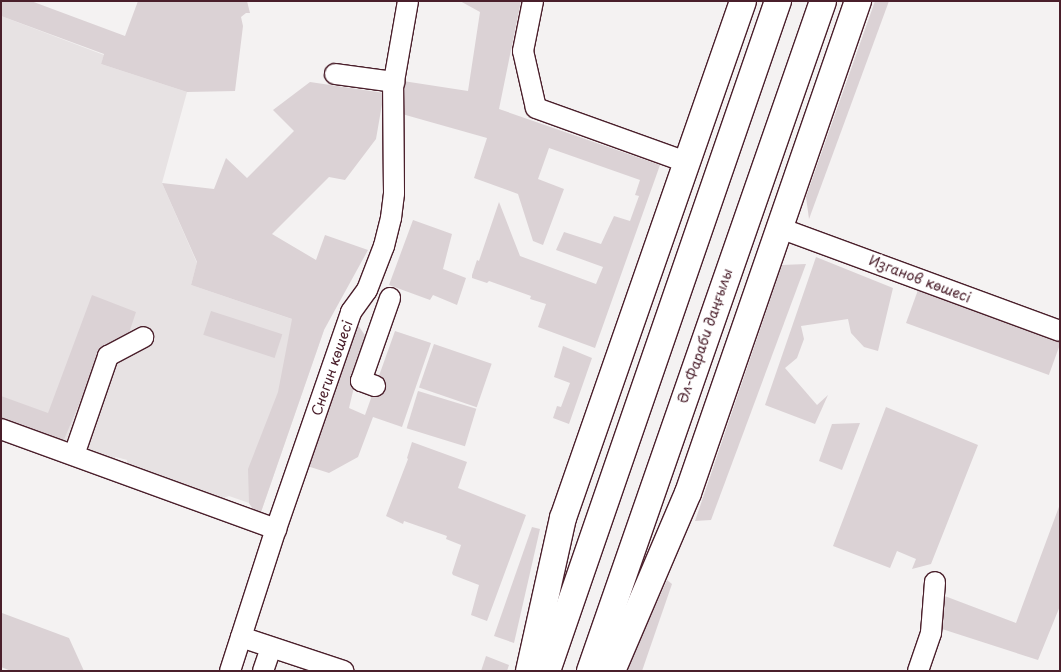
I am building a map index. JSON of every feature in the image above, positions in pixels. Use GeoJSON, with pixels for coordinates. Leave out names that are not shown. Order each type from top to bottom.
{"type":"FeatureCollection","features":[{"type":"Feature","properties":{"kind":"main road"},"geometry":{"type":"LineString","coordinates":[[529,671],[563,518],[742,1]]}},
{"type":"Feature","properties":{"kind":"main road"},"geometry":{"type":"LineString","coordinates":[[546,671],[778,1]]}},
{"type":"Feature","properties":{"kind":"main road","name":"Әл-Фараби даңғылы"},"geometry":{"type":"LineString","coordinates":[[590,671],[695,363],[823,1]]}},
{"type":"Feature","properties":{"kind":"main road"},"geometry":{"type":"LineString","coordinates":[[612,671],[678,521],[858,1]]}},
{"type":"Feature","properties":{"kind":"street","name":"Снегин көшесі"},"geometry":{"type":"LineString","coordinates":[[230,671],[276,529],[352,312],[367,290],[384,246],[391,218],[394,193],[394,82],[408,1]]}},
{"type":"Feature","properties":{"kind":"street"},"geometry":{"type":"LineString","coordinates":[[533,1],[523,50],[536,108],[686,162]]}},
{"type":"Feature","properties":{"kind":"street"},"geometry":{"type":"LineString","coordinates":[[335,74],[394,82]]}},
{"type":"Feature","properties":{"kind":"street","name":"Изганов көшесі"},"geometry":{"type":"LineString","coordinates":[[780,228],[1060,331]]}},
{"type":"Feature","properties":{"kind":"street"},"geometry":{"type":"LineString","coordinates":[[362,296],[368,306],[362,321]]}},
{"type":"Feature","properties":{"kind":"street"},"geometry":{"type":"LineString","coordinates":[[376,386],[361,381],[390,298]]}},
{"type":"Feature","properties":{"kind":"street"},"geometry":{"type":"LineString","coordinates":[[74,454],[108,356],[143,337]]}},
{"type":"Feature","properties":{"kind":"street"},"geometry":{"type":"LineString","coordinates":[[1,429],[74,454],[119,465],[235,506],[276,529]]}},
{"type":"Feature","properties":{"kind":"street"},"geometry":{"type":"LineString","coordinates":[[918,671],[931,633],[935,582]]}},
{"type":"Feature","properties":{"kind":"street"},"geometry":{"type":"LineString","coordinates":[[241,637],[343,671]]}},
{"type":"Feature","properties":{"kind":"street"},"geometry":{"type":"LineString","coordinates":[[263,671],[271,648]]}},
{"type":"Feature","properties":{"kind":"shaded area"},"geometry":{"type":"Polygon","coordinates":[[[1,1],[31,1],[125,36],[138,1],[247,1],[250,13],[246,13],[241,17],[243,26],[235,91],[187,92],[101,64],[104,54],[1,16],[1,1]]]}},
{"type":"Feature","properties":{"kind":"shaded area"},"geometry":{"type":"Polygon","coordinates":[[[460,1],[521,1],[499,109],[660,165],[595,348],[538,327],[546,304],[530,299],[531,296],[489,281],[487,283],[472,278],[472,275],[477,260],[479,261],[499,202],[520,256],[596,284],[603,267],[556,250],[564,232],[601,244],[614,216],[630,221],[639,196],[635,195],[640,180],[549,148],[538,179],[564,189],[543,245],[533,241],[518,194],[474,178],[487,138],[402,114],[403,81],[468,91],[480,12],[460,1]]]}},
{"type":"Feature","properties":{"kind":"shaded area"},"geometry":{"type":"Polygon","coordinates":[[[875,1],[889,1],[809,219],[806,197],[875,1]]]}},
{"type":"Feature","properties":{"kind":"shaded area"},"geometry":{"type":"Polygon","coordinates":[[[1,16],[104,55],[101,64],[187,92],[162,183],[197,263],[191,285],[324,330],[261,512],[253,509],[249,503],[229,496],[220,499],[127,465],[127,460],[116,457],[91,472],[1,441],[1,16]]]}},
{"type":"Feature","properties":{"kind":"shaded area"},"geometry":{"type":"Polygon","coordinates":[[[310,82],[384,93],[376,139],[345,180],[329,177],[272,234],[316,260],[325,235],[368,250],[324,330],[261,512],[253,509],[249,503],[248,469],[278,392],[292,319],[191,285],[197,262],[162,183],[214,189],[226,158],[247,178],[294,131],[273,110],[310,82]]]}},
{"type":"Feature","properties":{"kind":"shaded area"},"geometry":{"type":"Polygon","coordinates":[[[413,220],[452,234],[443,269],[466,278],[457,305],[433,295],[430,300],[389,285],[413,220]]]}},
{"type":"Feature","properties":{"kind":"shaded area"},"geometry":{"type":"Polygon","coordinates":[[[816,257],[893,288],[878,351],[864,347],[851,333],[848,319],[801,326],[804,339],[797,358],[785,368],[817,405],[828,395],[815,424],[765,405],[816,257]]]}},
{"type":"Feature","properties":{"kind":"shaded area"},"geometry":{"type":"Polygon","coordinates":[[[806,264],[711,520],[695,521],[782,265],[806,264]]]}},
{"type":"Feature","properties":{"kind":"shaded area"},"geometry":{"type":"Polygon","coordinates":[[[918,290],[1060,342],[1049,375],[906,323],[918,290]]]}},
{"type":"Feature","properties":{"kind":"shaded area"},"geometry":{"type":"Polygon","coordinates":[[[92,295],[136,312],[127,339],[107,345],[96,364],[63,442],[1,421],[1,396],[48,413],[92,295]]]}},
{"type":"Feature","properties":{"kind":"shaded area"},"geometry":{"type":"Polygon","coordinates":[[[211,311],[282,334],[275,358],[203,335],[211,311]]]}},
{"type":"Feature","properties":{"kind":"shaded area"},"geometry":{"type":"Polygon","coordinates":[[[354,319],[366,337],[349,408],[365,415],[395,331],[431,343],[402,427],[373,417],[358,457],[329,473],[304,465],[354,319]]]}},
{"type":"Feature","properties":{"kind":"shaded area"},"geometry":{"type":"Polygon","coordinates":[[[434,344],[492,364],[477,407],[419,387],[434,344]]]}},
{"type":"Feature","properties":{"kind":"shaded area"},"geometry":{"type":"Polygon","coordinates":[[[563,346],[592,358],[569,424],[553,418],[557,406],[561,407],[570,383],[554,377],[563,346]]]}},
{"type":"Feature","properties":{"kind":"shaded area"},"geometry":{"type":"Polygon","coordinates":[[[418,391],[476,409],[465,446],[407,428],[418,391]]]}},
{"type":"Feature","properties":{"kind":"shaded area"},"geometry":{"type":"Polygon","coordinates":[[[886,407],[978,445],[931,564],[912,569],[916,559],[897,551],[890,568],[833,546],[886,407]]]}},
{"type":"Feature","properties":{"kind":"shaded area"},"geometry":{"type":"Polygon","coordinates":[[[860,423],[842,470],[819,461],[832,424],[860,423]]]}},
{"type":"Feature","properties":{"kind":"shaded area"},"geometry":{"type":"Polygon","coordinates":[[[412,442],[467,462],[458,488],[526,515],[487,621],[471,615],[479,585],[452,573],[461,545],[446,539],[447,536],[404,521],[403,524],[386,516],[408,459],[412,442]]]}},
{"type":"Feature","properties":{"kind":"shaded area"},"geometry":{"type":"Polygon","coordinates":[[[1060,504],[1060,606],[1038,660],[942,629],[942,595],[1016,623],[1060,504]]]}},
{"type":"Feature","properties":{"kind":"shaded area"},"geometry":{"type":"Polygon","coordinates":[[[532,527],[540,529],[514,643],[494,636],[532,527]]]}},
{"type":"Feature","properties":{"kind":"shaded area"},"geometry":{"type":"Polygon","coordinates":[[[667,580],[672,584],[642,671],[626,671],[667,580]]]}},
{"type":"Feature","properties":{"kind":"shaded area"},"geometry":{"type":"Polygon","coordinates":[[[2,613],[69,638],[84,671],[11,671],[1,667],[2,613]]]}},
{"type":"Feature","properties":{"kind":"shaded area"},"geometry":{"type":"Polygon","coordinates":[[[486,656],[509,665],[507,671],[481,671],[486,656]]]}}]}
